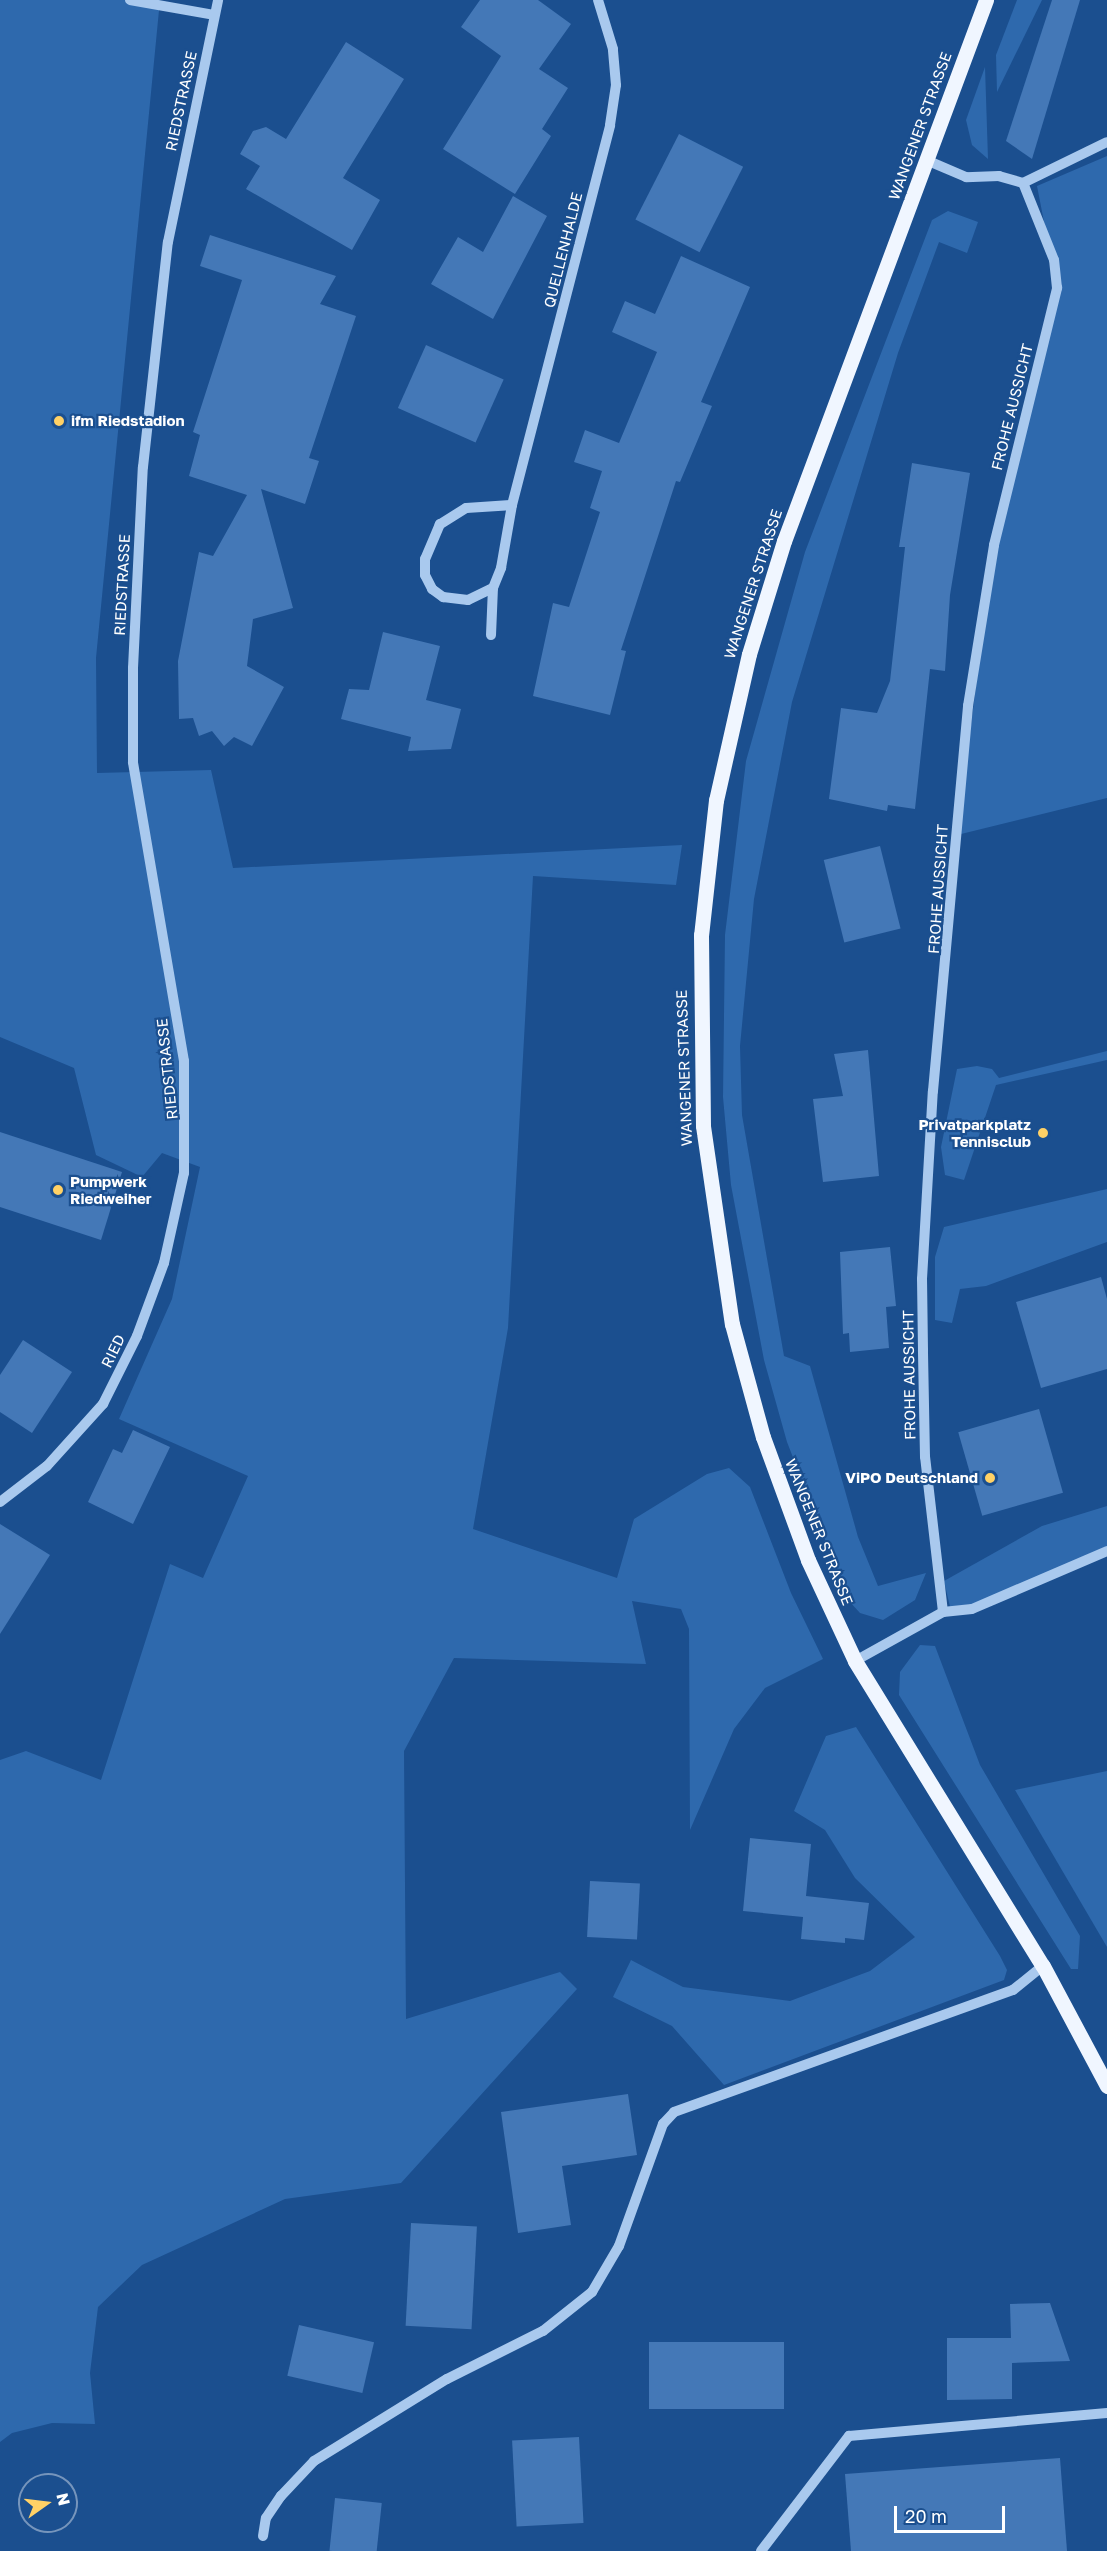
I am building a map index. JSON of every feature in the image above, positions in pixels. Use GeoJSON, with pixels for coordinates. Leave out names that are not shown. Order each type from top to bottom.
{"type":"FeatureCollection","features":[{"type":"Feature","properties":{"kind":"main road","name":"WANGENER STRASSE"},"geometry":{"type":"LineString","coordinates":[[986,0],[784,541],[748,654],[716,800],[701,935],[703,1126],[732,1324],[784,1500],[855,1661],[1043,1966],[1107,2086]]}},
{"type":"Feature","properties":{"kind":"street"},"geometry":{"type":"LineString","coordinates":[[130,0],[214,15]]}},
{"type":"Feature","properties":{"kind":"street","name":"RIEDSTRASSE"},"geometry":{"type":"LineString","coordinates":[[184,1173],[184,1061],[133,762],[133,668],[143,468],[168,242],[218,0]]}},
{"type":"Feature","properties":{"kind":"street","name":"QUELLENHALDE"},"geometry":{"type":"LineString","coordinates":[[491,635],[493,588],[506,549],[512,505],[610,125],[616,85],[613,49],[598,0]]}},
{"type":"Feature","properties":{"kind":"street"},"geometry":{"type":"LineString","coordinates":[[926,160],[966,177],[999,176],[1023,183],[1107,142]]}},
{"type":"Feature","properties":{"kind":"street","name":"FROHE AUSSICHT"},"geometry":{"type":"LineString","coordinates":[[943,1612],[925,1457],[925,1208],[968,706],[993,545],[1057,288],[1054,260],[1023,183]]}},
{"type":"Feature","properties":{"kind":"street"},"geometry":{"type":"LineString","coordinates":[[493,588],[468,600],[443,597],[425,575],[425,559],[440,524],[449,517],[480,506],[512,505]]}},
{"type":"Feature","properties":{"kind":"street","name":"RIED"},"geometry":{"type":"LineString","coordinates":[[0,1502],[47,1466],[103,1404],[137,1336],[164,1263],[184,1173]]}},
{"type":"Feature","properties":{"kind":"street"},"geometry":{"type":"LineString","coordinates":[[855,1661],[943,1612],[972,1610],[1107,1551]]}},
{"type":"Feature","properties":{"kind":"street"},"geometry":{"type":"LineString","coordinates":[[263,2536],[266,2518],[281,2496],[314,2462],[447,2379],[543,2331],[592,2292],[619,2246],[663,2124],[674,2112],[1013,1990],[1043,1966]]}},
{"type":"Feature","properties":{"kind":"street"},"geometry":{"type":"LineString","coordinates":[[761,2551],[849,2436],[1107,2413]]}},
{"type":"Feature","properties":{"kind":"shaded area"},"geometry":{"type":"Polygon","coordinates":[[[0,0],[160,0],[96,658],[97,773],[211,770],[233,868],[682,845],[676,885],[533,876],[508,1328],[473,1529],[617,1578],[634,1519],[707,1474],[729,1468],[750,1487],[791,1593],[823,1659],[765,1688],[734,1729],[690,1830],[689,1629],[681,1609],[632,1601],[646,1664],[454,1658],[404,1751],[406,2019],[560,1972],[577,1989],[401,2183],[285,2199],[142,2265],[98,2307],[90,2373],[95,2424],[52,2423],[12,2433],[0,2442],[0,1760],[26,1751],[101,1780],[170,1564],[203,1578],[248,1476],[119,1419],[172,1299],[200,1167],[162,1153],[142,1177],[96,1155],[74,1068],[0,1037],[0,0]]]}},
{"type":"Feature","properties":{"kind":"shaded area"},"geometry":{"type":"Polygon","coordinates":[[[1017,0],[1042,0],[997,92],[996,55],[1017,0]]]}},
{"type":"Feature","properties":{"kind":"shaded area"},"geometry":{"type":"Polygon","coordinates":[[[985,67],[988,159],[972,145],[966,120],[985,67]]]}},
{"type":"Feature","properties":{"kind":"shaded area"},"geometry":{"type":"Polygon","coordinates":[[[1107,156],[1107,798],[957,835],[994,545],[1057,288],[1037,186],[1107,156]]]}},
{"type":"Feature","properties":{"kind":"shaded area"},"geometry":{"type":"Polygon","coordinates":[[[948,211],[978,222],[967,253],[939,242],[898,353],[792,702],[754,899],[740,1046],[742,1115],[784,1356],[810,1366],[858,1537],[878,1586],[926,1573],[915,1600],[883,1620],[860,1613],[849,1601],[787,1442],[764,1360],[731,1185],[723,1097],[725,935],[746,761],[805,552],[932,220],[948,211]]]}},
{"type":"Feature","properties":{"kind":"shaded area"},"geometry":{"type":"Polygon","coordinates":[[[1107,1051],[1107,1060],[996,1085],[964,1180],[945,1175],[941,1147],[957,1069],[977,1066],[992,1069],[999,1078],[1107,1051]]]}},
{"type":"Feature","properties":{"kind":"shaded area"},"geometry":{"type":"Polygon","coordinates":[[[1107,1189],[1107,1242],[986,1286],[960,1289],[952,1323],[935,1320],[935,1257],[944,1227],[1107,1189]]]}},
{"type":"Feature","properties":{"kind":"shaded area"},"geometry":{"type":"Polygon","coordinates":[[[1107,1506],[1107,1551],[972,1609],[951,1611],[944,1581],[1042,1526],[1107,1506]]]}},
{"type":"Feature","properties":{"kind":"shaded area"},"geometry":{"type":"Polygon","coordinates":[[[920,1645],[935,1646],[980,1765],[1080,1936],[1078,1969],[1071,1969],[899,1695],[900,1672],[920,1645]]]}},
{"type":"Feature","properties":{"kind":"shaded area"},"geometry":{"type":"Polygon","coordinates":[[[856,1727],[1000,1956],[1007,1970],[1004,1980],[724,2085],[672,2026],[613,1997],[631,1960],[683,1987],[790,2001],[870,1971],[915,1937],[855,1878],[825,1830],[794,1811],[826,1736],[856,1727]]]}},
{"type":"Feature","properties":{"kind":"shaded area"},"geometry":{"type":"Polygon","coordinates":[[[1107,1771],[1107,1947],[1015,1790],[1107,1771]]]}},
{"type":"Feature","properties":{"kind":"building"},"geometry":{"type":"Polygon","coordinates":[[[480,0],[538,0],[571,24],[539,69],[568,88],[542,129],[551,136],[515,194],[443,149],[501,56],[461,27],[480,0]]]}},
{"type":"Feature","properties":{"kind":"building"},"geometry":{"type":"Polygon","coordinates":[[[1052,0],[1080,0],[1032,159],[1006,141],[1052,0]]]}},
{"type":"Feature","properties":{"kind":"building"},"geometry":{"type":"Polygon","coordinates":[[[346,42],[404,79],[343,178],[380,200],[352,250],[246,189],[260,166],[240,154],[253,131],[266,127],[286,139],[346,42]]]}},
{"type":"Feature","properties":{"kind":"building"},"geometry":{"type":"Polygon","coordinates":[[[679,134],[743,167],[700,252],[635,220],[679,134]]]}},
{"type":"Feature","properties":{"kind":"building"},"geometry":{"type":"Polygon","coordinates":[[[513,196],[547,216],[493,319],[431,284],[458,237],[483,252],[513,196]]]}},
{"type":"Feature","properties":{"kind":"building"},"geometry":{"type":"Polygon","coordinates":[[[210,235],[336,276],[320,304],[356,316],[309,458],[319,461],[305,504],[261,489],[293,608],[253,619],[247,666],[284,687],[252,746],[234,737],[224,746],[212,731],[199,736],[193,718],[179,719],[178,661],[199,552],[213,556],[247,495],[189,476],[200,435],[193,432],[242,280],[200,266],[210,235]]]}},
{"type":"Feature","properties":{"kind":"building"},"geometry":{"type":"Polygon","coordinates":[[[681,256],[750,287],[701,402],[712,406],[680,482],[676,481],[621,650],[626,651],[610,715],[533,696],[553,603],[569,607],[600,512],[590,508],[602,471],[574,462],[585,430],[619,443],[657,352],[612,332],[625,301],[655,314],[681,256]]]}},
{"type":"Feature","properties":{"kind":"building"},"geometry":{"type":"Polygon","coordinates":[[[426,345],[504,380],[476,443],[398,408],[426,345]]]}},
{"type":"Feature","properties":{"kind":"building"},"geometry":{"type":"Polygon","coordinates":[[[912,463],[970,473],[950,595],[945,671],[930,669],[915,809],[888,805],[887,811],[829,799],[841,708],[877,713],[890,681],[905,547],[899,547],[912,463]]]}},
{"type":"Feature","properties":{"kind":"building"},"geometry":{"type":"Polygon","coordinates":[[[383,632],[440,646],[426,700],[461,709],[451,749],[408,751],[411,737],[341,719],[349,689],[369,690],[383,632]]]}},
{"type":"Feature","properties":{"kind":"building"},"geometry":{"type":"Polygon","coordinates":[[[880,846],[901,928],[844,943],[824,860],[880,846]]]}},
{"type":"Feature","properties":{"kind":"building"},"geometry":{"type":"Polygon","coordinates":[[[868,1050],[879,1176],[823,1182],[813,1099],[843,1096],[834,1054],[868,1050]]]}},
{"type":"Feature","properties":{"kind":"building","name":"Pumpwerk Riedweiher"},"geometry":{"type":"Polygon","coordinates":[[[0,1132],[122,1172],[101,1240],[0,1207],[0,1132]]]}},
{"type":"Feature","properties":{"kind":"building"},"geometry":{"type":"Polygon","coordinates":[[[890,1247],[896,1306],[886,1307],[889,1348],[850,1352],[849,1333],[843,1334],[840,1252],[890,1247]]]}},
{"type":"Feature","properties":{"kind":"building"},"geometry":{"type":"Polygon","coordinates":[[[1101,1277],[1107,1299],[1107,1369],[1041,1388],[1016,1302],[1101,1277]]]}},
{"type":"Feature","properties":{"kind":"building"},"geometry":{"type":"Polygon","coordinates":[[[23,1340],[72,1372],[32,1433],[0,1412],[0,1375],[23,1340]]]}},
{"type":"Feature","properties":{"kind":"building"},"geometry":{"type":"Polygon","coordinates":[[[1039,1409],[1063,1493],[982,1516],[958,1432],[1039,1409]]]}},
{"type":"Feature","properties":{"kind":"building"},"geometry":{"type":"Polygon","coordinates":[[[133,1430],[170,1447],[133,1524],[88,1502],[113,1449],[122,1453],[133,1430]]]}},
{"type":"Feature","properties":{"kind":"building"},"geometry":{"type":"Polygon","coordinates":[[[0,1524],[50,1555],[0,1634],[0,1524]]]}},
{"type":"Feature","properties":{"kind":"building"},"geometry":{"type":"Polygon","coordinates":[[[750,1838],[811,1844],[806,1896],[869,1903],[864,1940],[845,1938],[845,1943],[801,1939],[803,1917],[743,1911],[750,1838]]]}},
{"type":"Feature","properties":{"kind":"building"},"geometry":{"type":"Polygon","coordinates":[[[590,1881],[640,1884],[637,1940],[587,1937],[590,1881]]]}},
{"type":"Feature","properties":{"kind":"building"},"geometry":{"type":"Polygon","coordinates":[[[628,2094],[637,2155],[562,2166],[571,2225],[518,2233],[501,2112],[628,2094]]]}},
{"type":"Feature","properties":{"kind":"building"},"geometry":{"type":"Polygon","coordinates":[[[411,2223],[477,2226],[472,2329],[406,2326],[411,2223]]]}},
{"type":"Feature","properties":{"kind":"building"},"geometry":{"type":"Polygon","coordinates":[[[1050,2303],[1070,2361],[1012,2363],[1012,2399],[947,2400],[947,2338],[1011,2338],[1010,2304],[1050,2303]]]}},
{"type":"Feature","properties":{"kind":"building"},"geometry":{"type":"Polygon","coordinates":[[[299,2325],[374,2342],[362,2393],[287,2376],[299,2325]]]}},
{"type":"Feature","properties":{"kind":"building"},"geometry":{"type":"Polygon","coordinates":[[[649,2342],[784,2342],[784,2409],[649,2409],[649,2342]]]}},
{"type":"Feature","properties":{"kind":"building"},"geometry":{"type":"Polygon","coordinates":[[[579,2437],[584,2523],[517,2526],[512,2441],[579,2437]]]}},
{"type":"Feature","properties":{"kind":"building"},"geometry":{"type":"Polygon","coordinates":[[[1060,2458],[1067,2551],[851,2551],[845,2474],[1060,2458]]]}},
{"type":"Feature","properties":{"kind":"building"},"geometry":{"type":"Polygon","coordinates":[[[335,2498],[382,2503],[377,2551],[329,2551],[335,2498]]]}},
{"type":"Feature","properties":{"kind":"place","name":"ifm Riedstadion"},"geometry":{"type":"Point","coordinates":[59,421]}},
{"type":"Feature","properties":{"kind":"place","name":"Privatparkplatz Tennisclub"},"geometry":{"type":"Point","coordinates":[1043,1133]}},
{"type":"Feature","properties":{"kind":"place","name":"Pumpwerk Riedweiher"},"geometry":{"type":"Point","coordinates":[58,1190]}},
{"type":"Feature","properties":{"kind":"place","name":"ViPO Deutschland"},"geometry":{"type":"Point","coordinates":[990,1478]}}]}
